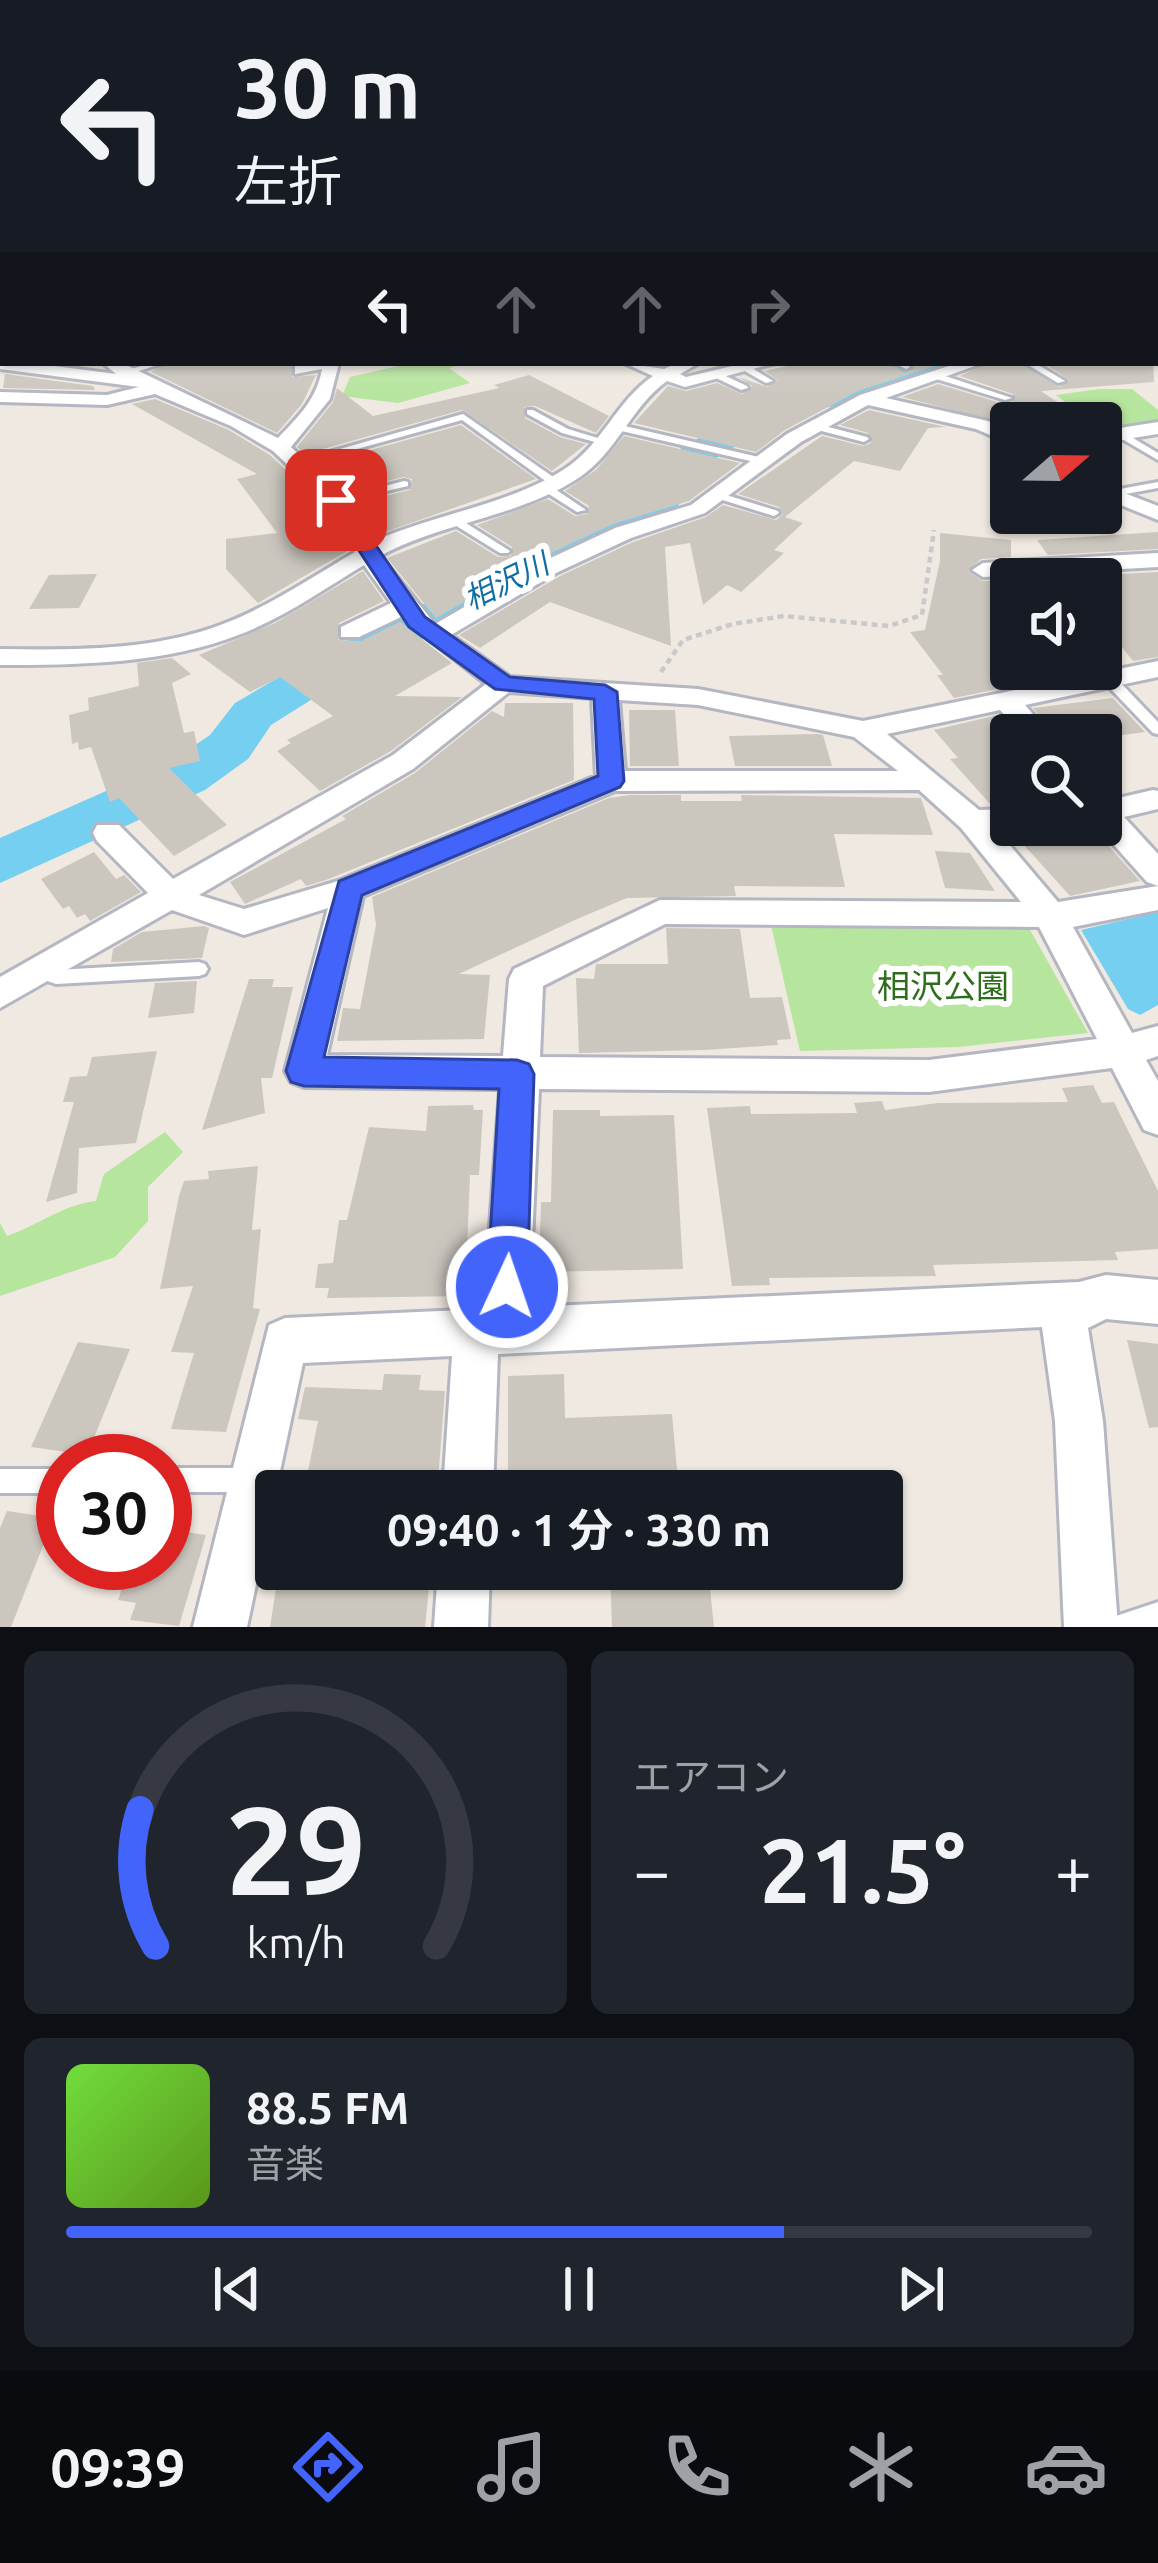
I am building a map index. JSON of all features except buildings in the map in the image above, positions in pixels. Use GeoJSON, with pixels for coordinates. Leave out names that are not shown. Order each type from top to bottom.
{"type":"FeatureCollection","features":[{"type":"Feature","properties":{"kind":"street"},"geometry":{"type":"LineString","coordinates":[[22,366],[134,376],[237,422],[288,455],[336,500],[369,556],[421,623],[503,684],[698,697],[863,730],[1061,690]]}},
{"type":"Feature","properties":{"kind":"street"},"geometry":{"type":"LineString","coordinates":[[301,370],[316,366]]}},
{"type":"Feature","properties":{"kind":"street"},"geometry":{"type":"LineString","coordinates":[[288,455],[331,381],[328,366]]}},
{"type":"Feature","properties":{"kind":"street"},"geometry":{"type":"LineString","coordinates":[[639,366],[685,382],[744,368],[768,372]]}},
{"type":"Feature","properties":{"kind":"street"},"geometry":{"type":"LineString","coordinates":[[0,657],[78,658],[218,634],[260,617],[369,556],[550,485],[585,464],[611,434],[633,397],[659,375],[683,366]]}},
{"type":"Feature","properties":{"kind":"street"},"geometry":{"type":"LineString","coordinates":[[350,632],[421,623],[721,496],[813,426],[866,399],[964,366]]}},
{"type":"Feature","properties":{"kind":"street"},"geometry":{"type":"LineString","coordinates":[[0,397],[107,400],[134,376]]}},
{"type":"Feature","properties":{"kind":"street"},"geometry":{"type":"LineString","coordinates":[[866,399],[990,430]]}},
{"type":"Feature","properties":{"kind":"street"},"geometry":{"type":"LineString","coordinates":[[1122,433],[1158,428]]}},
{"type":"Feature","properties":{"kind":"street"},"geometry":{"type":"LineString","coordinates":[[1122,499],[1158,514]]}},
{"type":"Feature","properties":{"kind":"street"},"geometry":{"type":"LineString","coordinates":[[983,571],[1158,560]]}},
{"type":"Feature","properties":{"kind":"street"},"geometry":{"type":"LineString","coordinates":[[1122,676],[1158,669]]}},
{"type":"Feature","properties":{"kind":"street"},"geometry":{"type":"LineString","coordinates":[[0,994],[403,762],[503,684]]}},
{"type":"Feature","properties":{"kind":"street"},"geometry":{"type":"LineString","coordinates":[[611,781],[619,693]]}},
{"type":"Feature","properties":{"kind":"street"},"geometry":{"type":"LineString","coordinates":[[1008,702],[1018,714]]}},
{"type":"Feature","properties":{"kind":"street"},"geometry":{"type":"LineString","coordinates":[[863,730],[972,821],[1048,914],[1141,1046],[1158,1118]]}},
{"type":"Feature","properties":{"kind":"street"},"geometry":{"type":"LineString","coordinates":[[108,832],[172,898],[244,922],[349,889],[611,781],[927,780]]}},
{"type":"Feature","properties":{"kind":"street"},"geometry":{"type":"LineString","coordinates":[[1122,808],[1153,800]]}},
{"type":"Feature","properties":{"kind":"street"},"geometry":{"type":"LineString","coordinates":[[972,821],[990,820]]}},
{"type":"Feature","properties":{"kind":"street"},"geometry":{"type":"LineString","coordinates":[[1122,835],[1158,874]]}},
{"type":"Feature","properties":{"kind":"street"},"geometry":{"type":"LineString","coordinates":[[349,889],[304,1071],[928,1076],[1141,1046]]}},
{"type":"Feature","properties":{"kind":"street"},"geometry":{"type":"LineString","coordinates":[[471,1470],[490,1333],[526,979],[660,912],[1078,915],[1158,898]]}},
{"type":"Feature","properties":{"kind":"street"},"geometry":{"type":"LineString","coordinates":[[220,1627],[285,1341],[1076,1303],[1094,1297],[1158,1303]]}},
{"type":"Feature","properties":{"kind":"street"},"geometry":{"type":"LineString","coordinates":[[1076,1303],[1064,1321],[1079,1421],[1091,1627]]}},
{"type":"Feature","properties":{"kind":"street"},"geometry":{"type":"LineString","coordinates":[[461,1627],[463,1590]]}},
{"type":"Feature","properties":{"kind":"lane"},"geometry":{"type":"LineString","coordinates":[[1035,366],[1061,380]]}},
{"type":"Feature","properties":{"kind":"lane"},"geometry":{"type":"LineString","coordinates":[[715,374],[744,388]]}},
{"type":"Feature","properties":{"kind":"lane"},"geometry":{"type":"LineString","coordinates":[[933,375],[1008,398]]}},
{"type":"Feature","properties":{"kind":"lane"},"geometry":{"type":"LineString","coordinates":[[530,412],[565,431],[677,438],[763,461]]}},
{"type":"Feature","properties":{"kind":"lane"},"geometry":{"type":"LineString","coordinates":[[288,455],[463,417],[581,510]]}},
{"type":"Feature","properties":{"kind":"lane"},"geometry":{"type":"LineString","coordinates":[[813,426],[864,440]]}},
{"type":"Feature","properties":{"kind":"lane"},"geometry":{"type":"LineString","coordinates":[[677,438],[693,427]]}},
{"type":"Feature","properties":{"kind":"lane"},"geometry":{"type":"LineString","coordinates":[[1122,440],[1158,457]]}},
{"type":"Feature","properties":{"kind":"lane"},"geometry":{"type":"LineString","coordinates":[[336,500],[404,484]]}},
{"type":"Feature","properties":{"kind":"lane"},"geometry":{"type":"LineString","coordinates":[[1122,490],[1158,485]]}},
{"type":"Feature","properties":{"kind":"lane"},"geometry":{"type":"LineString","coordinates":[[721,496],[774,513]]}},
{"type":"Feature","properties":{"kind":"lane"},"geometry":{"type":"LineString","coordinates":[[454,520],[504,550]]}},
{"type":"Feature","properties":{"kind":"lane"},"geometry":{"type":"LineString","coordinates":[[1120,690],[1158,730]]}},
{"type":"Feature","properties":{"kind":"lane"},"geometry":{"type":"LineString","coordinates":[[39,971],[56,977],[199,969]]}},
{"type":"Feature","properties":{"kind":"lane"},"geometry":{"type":"LineString","coordinates":[[192,1480],[253,1480]]}},
{"type":"Feature","properties":{"kind":"lane"},"geometry":{"type":"LineString","coordinates":[[0,1481],[36,1481]]}},
{"type":"Feature","properties":{"kind":"lane"},"geometry":{"type":"LineString","coordinates":[[1123,1627],[1158,1616]]}},
{"type":"Feature","properties":{"kind":"path"},"geometry":{"type":"LineString","coordinates":[[619,693],[638,678],[662,671],[683,640],[712,630],[786,616],[879,626],[922,616],[934,530]]}},
{"type":"Feature","properties":{"kind":"green space"},"geometry":{"type":"Polygon","coordinates":[[[398,366],[455,366],[449,368],[470,383],[398,403],[342,396],[350,377],[398,366]]]}},
{"type":"Feature","properties":{"kind":"green space"},"geometry":{"type":"Polygon","coordinates":[[[1132,389],[1158,410],[1158,423],[1122,427],[1122,402],[1065,402],[1056,395],[1132,389]]]}},
{"type":"Feature","properties":{"kind":"green space","name":"相沢公園"},"geometry":{"type":"Polygon","coordinates":[[[1025,921],[1088,1033],[958,1047],[800,1051],[771,925],[1025,921]]]}},
{"type":"Feature","properties":{"kind":"green space"},"geometry":{"type":"Polygon","coordinates":[[[165,1132],[183,1152],[148,1187],[148,1221],[115,1257],[0,1296],[0,1223],[7,1236],[73,1206],[96,1201],[104,1174],[165,1132]]]}},
{"type":"Feature","properties":{"kind":"water"},"geometry":{"type":"Polygon","coordinates":[[[1158,912],[1158,1005],[1140,1015],[1128,1009],[1081,930],[1158,912]]]}},
{"type":"Feature","properties":{"kind":"waterway","name":"相沢川"},"geometry":{"type":"LineString","coordinates":[[0,862],[186,777],[229,747],[253,714],[332,666],[656,507],[669,494],[681,464],[781,404],[831,398],[943,366]]}},
{"type":"Feature","properties":{"kind":"route"},"geometry":{"type":"LineString","coordinates":[[336,500],[417,622],[503,684],[605,692],[611,781],[349,889],[304,1071],[517,1074],[507,1287]]}}]}
